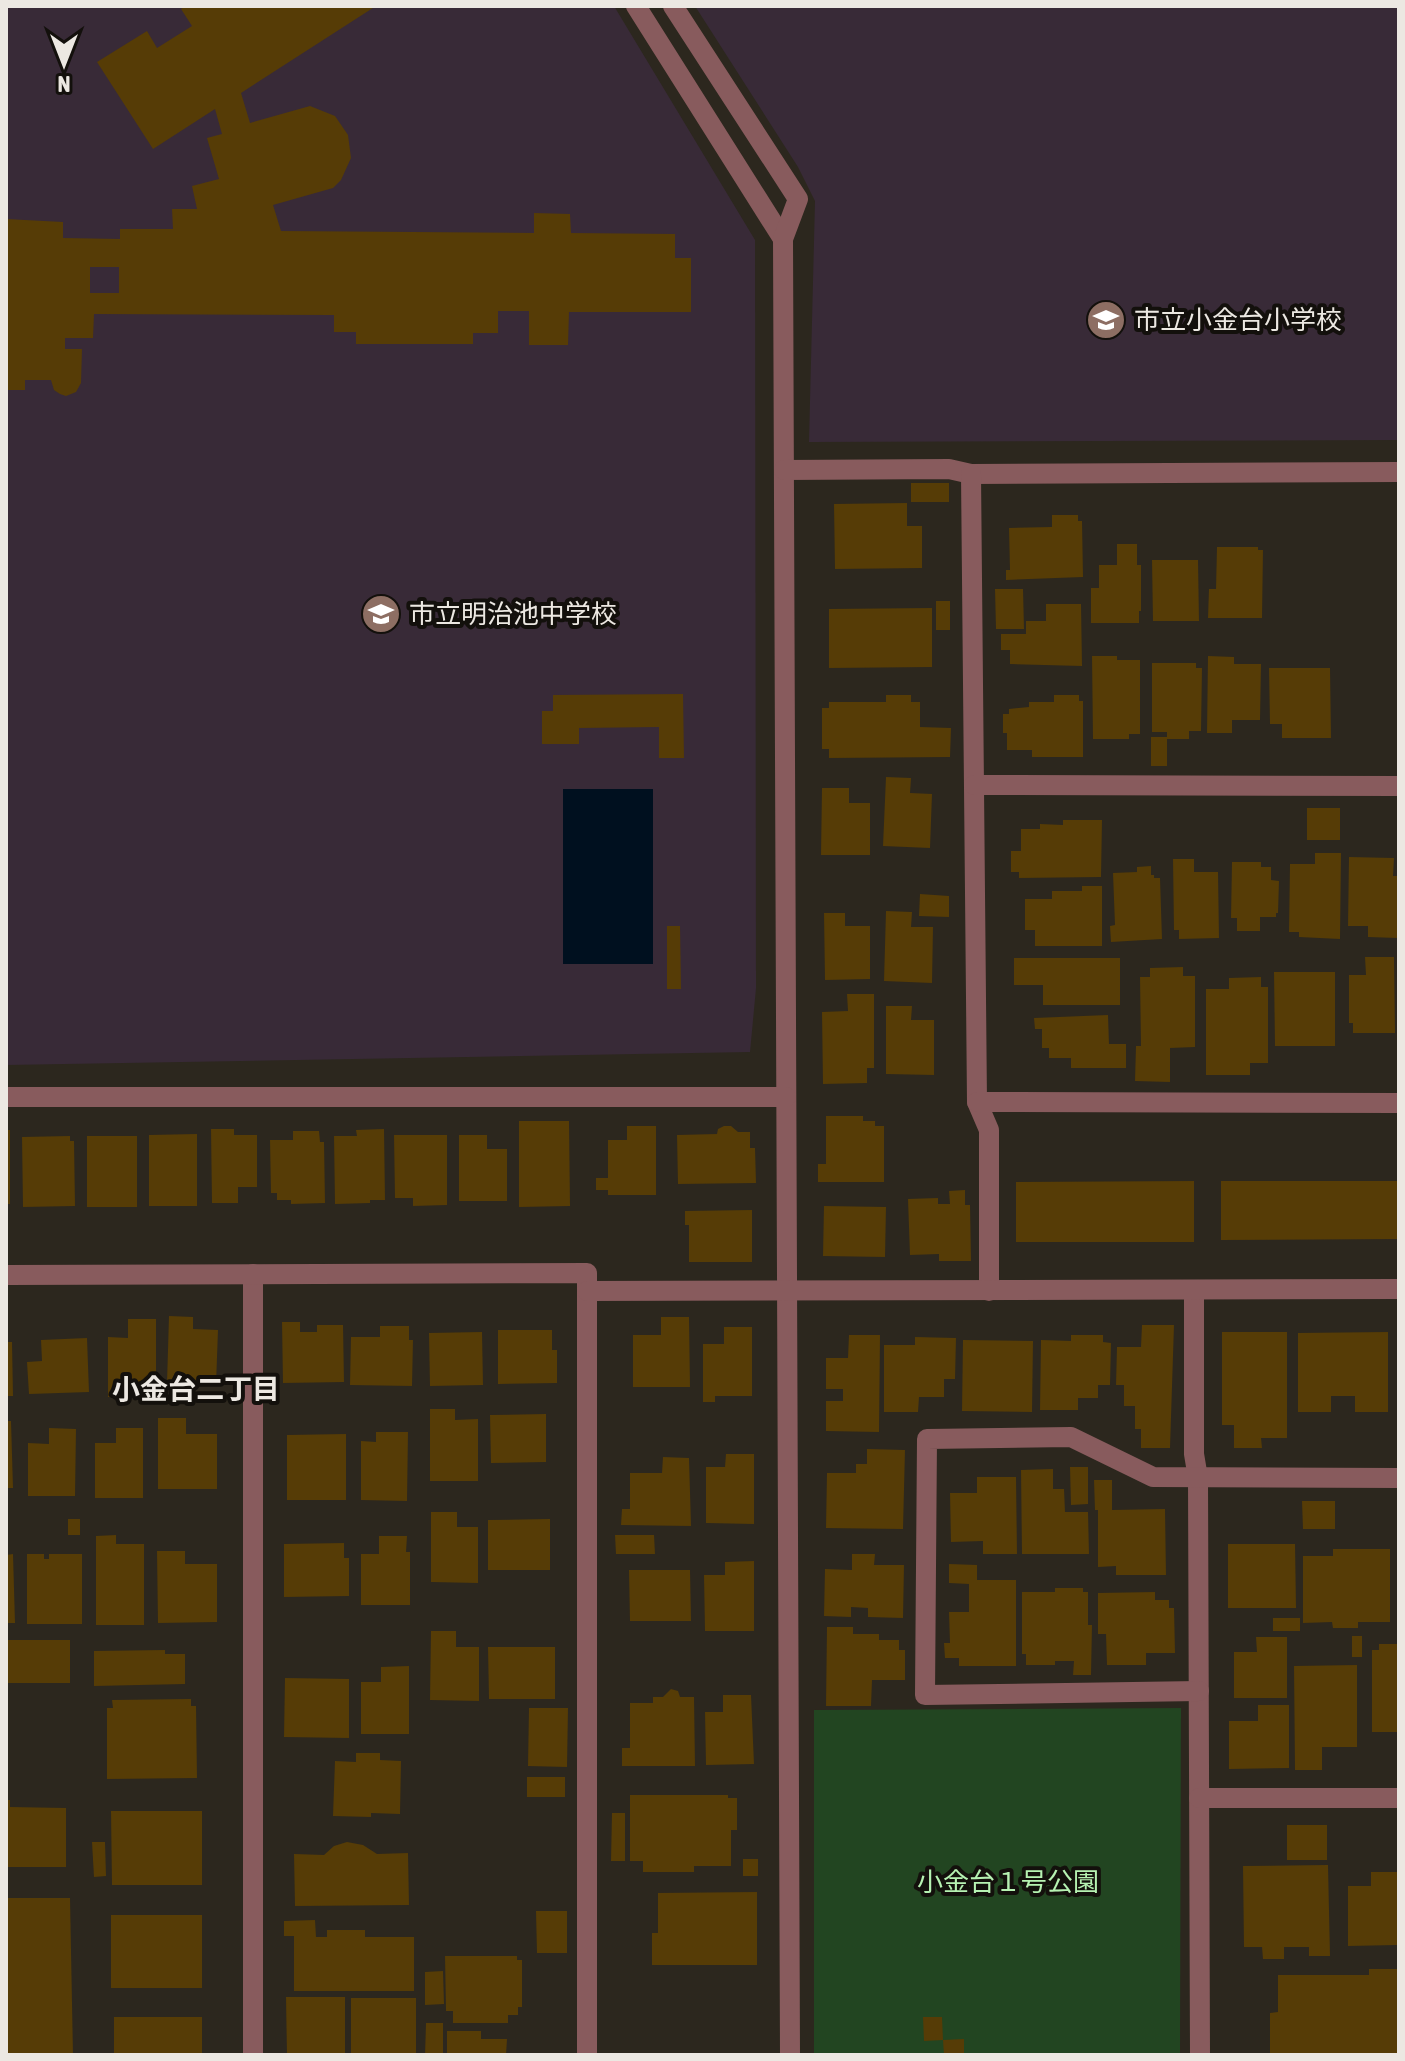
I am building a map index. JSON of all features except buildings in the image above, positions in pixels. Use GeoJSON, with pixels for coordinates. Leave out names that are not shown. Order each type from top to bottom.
{"type":"FeatureCollection","features":[{"type":"Feature","properties":{"kind":"street"},"geometry":{"type":"LineString","coordinates":[[636,6],[783,239]]}},
{"type":"Feature","properties":{"kind":"street"},"geometry":{"type":"LineString","coordinates":[[673,6],[798,199],[783,239],[790,2055]]}},
{"type":"Feature","properties":{"kind":"street"},"geometry":{"type":"LineString","coordinates":[[784,470],[949,469],[971,474],[1399,472]]}},
{"type":"Feature","properties":{"kind":"street"},"geometry":{"type":"LineString","coordinates":[[971,474],[977,1102],[989,1130],[989,1291]]}},
{"type":"Feature","properties":{"kind":"street"},"geometry":{"type":"LineString","coordinates":[[974,785],[1399,786]]}},
{"type":"Feature","properties":{"kind":"street"},"geometry":{"type":"LineString","coordinates":[[6,1097],[786,1097]]}},
{"type":"Feature","properties":{"kind":"street"},"geometry":{"type":"LineString","coordinates":[[977,1102],[1399,1103]]}},
{"type":"Feature","properties":{"kind":"street"},"geometry":{"type":"LineString","coordinates":[[6,1275],[587,1273],[587,2055]]}},
{"type":"Feature","properties":{"kind":"street"},"geometry":{"type":"LineString","coordinates":[[253,1274],[253,2055]]}},
{"type":"Feature","properties":{"kind":"street"},"geometry":{"type":"LineString","coordinates":[[587,1291],[1399,1289]]}},
{"type":"Feature","properties":{"kind":"street"},"geometry":{"type":"LineString","coordinates":[[1194,1290],[1194,1454],[1198,1478],[1200,2055]]}},
{"type":"Feature","properties":{"kind":"street"},"geometry":{"type":"LineString","coordinates":[[1199,1691],[925,1695],[927,1439],[1071,1437],[1153,1477],[1399,1478]]}},
{"type":"Feature","properties":{"kind":"street"},"geometry":{"type":"LineString","coordinates":[[1199,1798],[1399,1798]]}},
{"type":"Feature","properties":{"kind":"shaded area","name":"市立明治池中学校"},"geometry":{"type":"Polygon","coordinates":[[[6,6],[614,6],[755,240],[756,988],[750,1052],[6,1065],[6,6]]]}},
{"type":"Feature","properties":{"kind":"shaded area","name":"市立小金台小学校"},"geometry":{"type":"Polygon","coordinates":[[[695,6],[1399,6],[1399,440],[809,442],[815,201],[798,167],[695,6]]]}},
{"type":"Feature","properties":{"kind":"green space","name":"小金台１号公園"},"geometry":{"type":"Polygon","coordinates":[[[1181,1708],[1180,2055],[814,2055],[814,1710],[1181,1708]]]}},
{"type":"Feature","properties":{"kind":"water"},"geometry":{"type":"Polygon","coordinates":[[[563,789],[653,789],[653,964],[563,964],[563,789]]]}},
{"type":"Feature","properties":{"kind":"place","name":"市立小金台小学校"},"geometry":{"type":"Point","coordinates":[1106,320]}},
{"type":"Feature","properties":{"kind":"place","name":"市立明治池中学校"},"geometry":{"type":"Point","coordinates":[381,614]}},
{"type":"Feature","properties":{"kind":"district","name":"小金台二丁目"},"geometry":{"type":"Point","coordinates":[196,1389]}}]}
